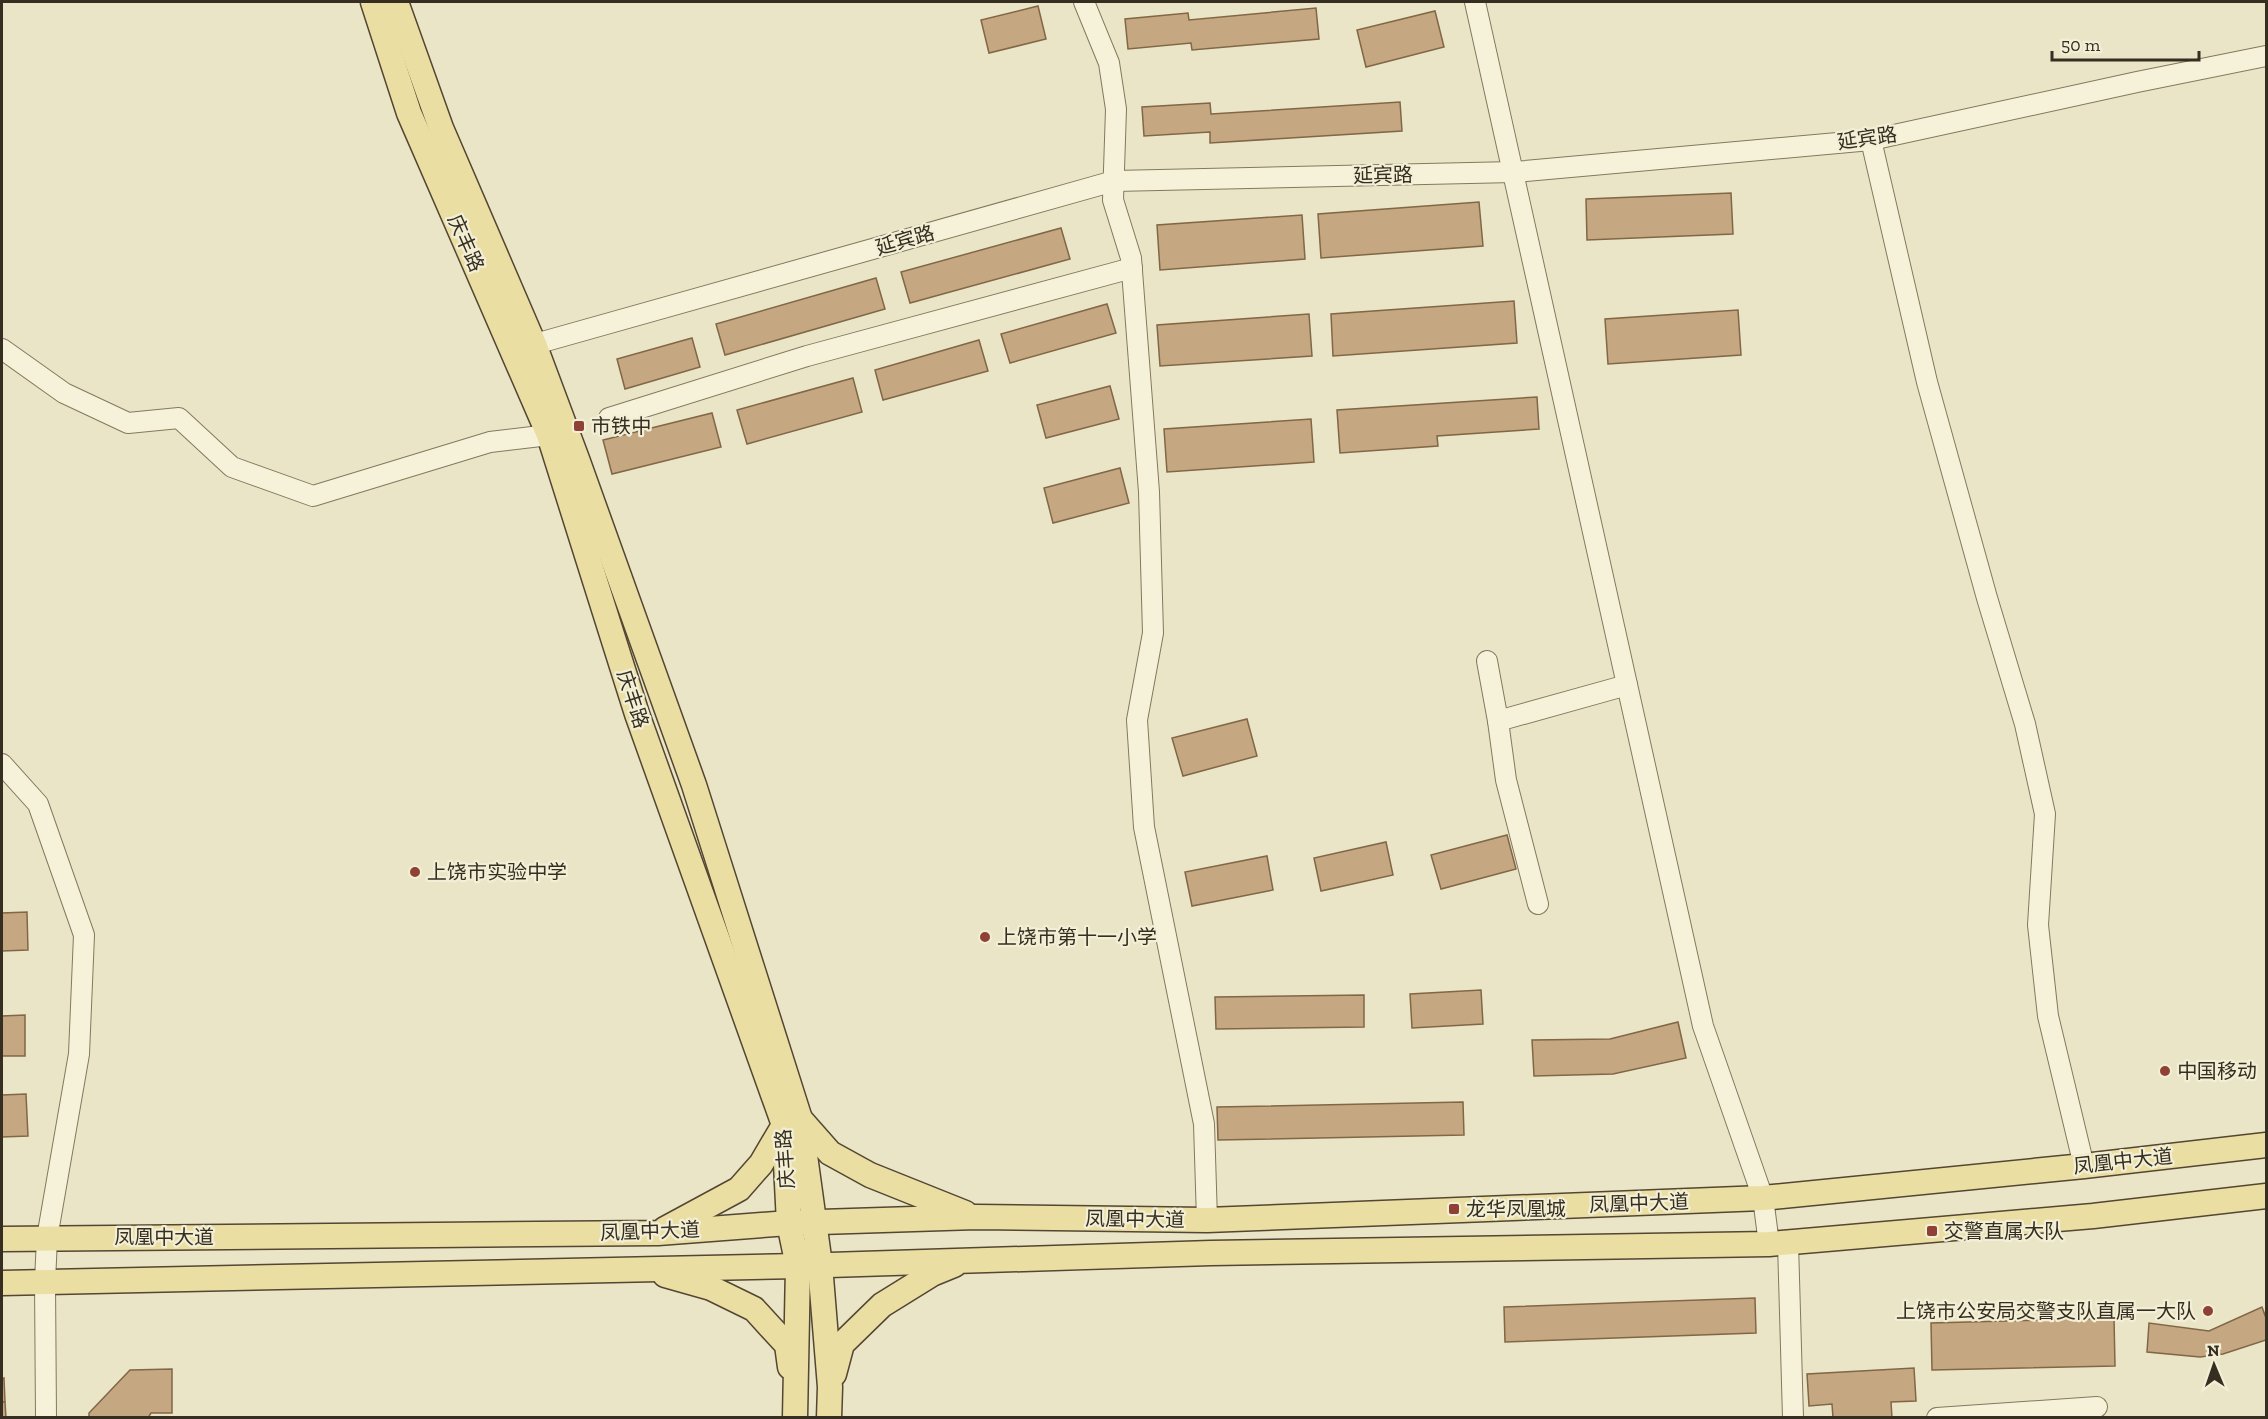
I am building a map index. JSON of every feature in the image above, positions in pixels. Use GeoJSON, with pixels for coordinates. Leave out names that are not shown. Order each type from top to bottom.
{"type":"FeatureCollection","features":[{"type":"Feature","properties":{"kind":"main road","name":"庆丰路"},"geometry":{"type":"LineString","coordinates":[[373,2],[409,113],[523,347],[638,714],[792,1122],[789,1223],[809,1265],[795,1408]]}},
{"type":"Feature","properties":{"kind":"main road"},"geometry":{"type":"LineString","coordinates":[[396,2],[523,347],[694,785],[792,1122],[815,1222],[809,1265],[830,1387],[829,1418]]}},
{"type":"Feature","properties":{"kind":"main road"},"geometry":{"type":"LineString","coordinates":[[792,1122],[830,1153],[870,1175],[976,1217]]}},
{"type":"Feature","properties":{"kind":"main road"},"geometry":{"type":"LineString","coordinates":[[658,1233],[739,1189],[792,1122]]}},
{"type":"Feature","properties":{"kind":"main road","name":"凤凰中大道"},"geometry":{"type":"LineString","coordinates":[[2,1239],[658,1233],[815,1222],[976,1217],[1207,1220],[1763,1198],[2084,1166],[2266,1145]]}},
{"type":"Feature","properties":{"kind":"main road","name":"凤凰中大道"},"geometry":{"type":"LineString","coordinates":[[2,1283],[809,1265],[1210,1253],[1779,1244],[2093,1216],[2266,1196]]}},
{"type":"Feature","properties":{"kind":"main road"},"geometry":{"type":"LineString","coordinates":[[830,1387],[842,1344],[882,1305],[932,1274],[968,1260]]}},
{"type":"Feature","properties":{"kind":"main road"},"geometry":{"type":"LineString","coordinates":[[639,1268],[711,1288],[754,1309],[787,1345],[795,1408]]}},
{"type":"Feature","properties":{"kind":"street"},"geometry":{"type":"LineString","coordinates":[[1084,2],[1109,63],[1116,109],[1113,200],[1131,258],[1150,508],[1153,633],[1137,720],[1144,827],[1204,1124],[1207,1220]]}},
{"type":"Feature","properties":{"kind":"street"},"geometry":{"type":"LineString","coordinates":[[1475,2],[1703,1026],[1779,1244],[1793,1418]]}},
{"type":"Feature","properties":{"kind":"street","name":"延宾路"},"geometry":{"type":"LineString","coordinates":[[523,347],[1114,181],[1514,172],[1871,140],[2266,56]]}},
{"type":"Feature","properties":{"kind":"street"},"geometry":{"type":"LineString","coordinates":[[1871,140],[1927,382],[1987,598],[2025,724],[2045,814],[2038,925],[2048,1016],[2084,1166]]}},
{"type":"Feature","properties":{"kind":"street"},"geometry":{"type":"LineString","coordinates":[[609,418],[807,356],[1132,268]]}},
{"type":"Feature","properties":{"kind":"street"},"geometry":{"type":"LineString","coordinates":[[2,349],[64,393],[128,423],[179,417],[232,467],[313,496],[490,442],[549,435]]}},
{"type":"Feature","properties":{"kind":"street"},"geometry":{"type":"LineString","coordinates":[[1487,661],[1506,780],[1538,904]]}},
{"type":"Feature","properties":{"kind":"street"},"geometry":{"type":"LineString","coordinates":[[1498,721],[1627,685]]}},
{"type":"Feature","properties":{"kind":"street"},"geometry":{"type":"LineString","coordinates":[[2,764],[38,804],[84,935],[79,1054],[48,1238],[45,1282],[46,1418]]}},
{"type":"Feature","properties":{"kind":"street"},"geometry":{"type":"LineString","coordinates":[[1937,1418],[2097,1407]]}},
{"type":"Feature","properties":{"kind":"building"},"geometry":{"type":"Polygon","coordinates":[[[1038,6],[1046,39],[989,53],[981,20],[1038,6]]]}},
{"type":"Feature","properties":{"kind":"building"},"geometry":{"type":"Polygon","coordinates":[[[1316,8],[1319,39],[1192,50],[1191,43],[1128,49],[1125,19],[1188,13],[1189,20],[1316,8]]]}},
{"type":"Feature","properties":{"kind":"building"},"geometry":{"type":"Polygon","coordinates":[[[1435,11],[1444,47],[1366,67],[1357,30],[1435,11]]]}},
{"type":"Feature","properties":{"kind":"building"},"geometry":{"type":"Polygon","coordinates":[[[1400,102],[1402,131],[1210,143],[1210,132],[1144,136],[1142,107],[1210,103],[1211,114],[1400,102]]]}},
{"type":"Feature","properties":{"kind":"building"},"geometry":{"type":"Polygon","coordinates":[[[1731,193],[1733,234],[1587,240],[1586,199],[1731,193]]]}},
{"type":"Feature","properties":{"kind":"building"},"geometry":{"type":"Polygon","coordinates":[[[1479,202],[1483,246],[1321,258],[1318,214],[1479,202]]]}},
{"type":"Feature","properties":{"kind":"building"},"geometry":{"type":"Polygon","coordinates":[[[1302,215],[1305,259],[1160,270],[1157,225],[1302,215]]]}},
{"type":"Feature","properties":{"kind":"building"},"geometry":{"type":"Polygon","coordinates":[[[1061,228],[1070,259],[910,303],[901,272],[1061,228]]]}},
{"type":"Feature","properties":{"kind":"building"},"geometry":{"type":"Polygon","coordinates":[[[876,278],[885,309],[725,355],[716,324],[876,278]]]}},
{"type":"Feature","properties":{"kind":"building"},"geometry":{"type":"Polygon","coordinates":[[[1514,301],[1517,343],[1333,356],[1331,314],[1514,301]]]}},
{"type":"Feature","properties":{"kind":"building"},"geometry":{"type":"Polygon","coordinates":[[[1107,304],[1116,333],[1010,363],[1001,334],[1107,304]]]}},
{"type":"Feature","properties":{"kind":"building"},"geometry":{"type":"Polygon","coordinates":[[[1738,310],[1741,355],[1608,364],[1605,319],[1738,310]]]}},
{"type":"Feature","properties":{"kind":"building"},"geometry":{"type":"Polygon","coordinates":[[[1309,314],[1312,356],[1160,366],[1157,325],[1309,314]]]}},
{"type":"Feature","properties":{"kind":"building"},"geometry":{"type":"Polygon","coordinates":[[[692,338],[700,367],[625,389],[617,359],[692,338]]]}},
{"type":"Feature","properties":{"kind":"building"},"geometry":{"type":"Polygon","coordinates":[[[979,340],[988,371],[883,400],[875,370],[979,340]]]}},
{"type":"Feature","properties":{"kind":"building"},"geometry":{"type":"Polygon","coordinates":[[[853,378],[862,412],[747,444],[737,410],[853,378]]]}},
{"type":"Feature","properties":{"kind":"building"},"geometry":{"type":"Polygon","coordinates":[[[1110,386],[1119,419],[1046,438],[1037,405],[1110,386]]]}},
{"type":"Feature","properties":{"kind":"building"},"geometry":{"type":"Polygon","coordinates":[[[1537,397],[1539,429],[1437,436],[1438,446],[1340,453],[1337,410],[1537,397]]]}},
{"type":"Feature","properties":{"kind":"building"},"geometry":{"type":"Polygon","coordinates":[[[712,413],[721,447],[612,474],[603,440],[712,413]]]}},
{"type":"Feature","properties":{"kind":"building"},"geometry":{"type":"Polygon","coordinates":[[[1311,419],[1314,462],[1167,472],[1164,429],[1311,419]]]}},
{"type":"Feature","properties":{"kind":"building"},"geometry":{"type":"Polygon","coordinates":[[[1120,468],[1129,503],[1053,523],[1044,488],[1120,468]]]}},
{"type":"Feature","properties":{"kind":"building"},"geometry":{"type":"Polygon","coordinates":[[[1247,719],[1257,756],[1183,776],[1172,738],[1247,719]]]}},
{"type":"Feature","properties":{"kind":"building"},"geometry":{"type":"Polygon","coordinates":[[[1507,835],[1516,869],[1441,889],[1431,855],[1507,835]]]}},
{"type":"Feature","properties":{"kind":"building"},"geometry":{"type":"Polygon","coordinates":[[[1386,842],[1393,875],[1321,891],[1314,858],[1386,842]]]}},
{"type":"Feature","properties":{"kind":"building"},"geometry":{"type":"Polygon","coordinates":[[[1267,856],[1273,890],[1192,906],[1185,872],[1267,856]]]}},
{"type":"Feature","properties":{"kind":"building"},"geometry":{"type":"Polygon","coordinates":[[[27,912],[28,950],[2,951],[2,913],[27,912]]]}},
{"type":"Feature","properties":{"kind":"building"},"geometry":{"type":"Polygon","coordinates":[[[1481,990],[1483,1024],[1412,1028],[1410,994],[1481,990]]]}},
{"type":"Feature","properties":{"kind":"building"},"geometry":{"type":"Polygon","coordinates":[[[1364,995],[1364,1027],[1216,1029],[1215,997],[1364,995]]]}},
{"type":"Feature","properties":{"kind":"building"},"geometry":{"type":"Polygon","coordinates":[[[25,1015],[25,1056],[2,1056],[2,1016],[25,1015]]]}},
{"type":"Feature","properties":{"kind":"building"},"geometry":{"type":"Polygon","coordinates":[[[1678,1022],[1686,1058],[1613,1074],[1534,1076],[1532,1040],[1610,1039],[1678,1022]]]}},
{"type":"Feature","properties":{"kind":"building"},"geometry":{"type":"Polygon","coordinates":[[[26,1094],[28,1136],[2,1137],[2,1095],[26,1094]]]}},
{"type":"Feature","properties":{"kind":"building"},"geometry":{"type":"Polygon","coordinates":[[[1463,1102],[1464,1135],[1218,1140],[1217,1107],[1463,1102]]]}},
{"type":"Feature","properties":{"kind":"building"},"geometry":{"type":"Polygon","coordinates":[[[1755,1298],[1756,1333],[1505,1342],[1504,1307],[1755,1298]]]}},
{"type":"Feature","properties":{"kind":"building"},"geometry":{"type":"Polygon","coordinates":[[[2262,1307],[2266,1318],[2266,1340],[2223,1354],[2200,1357],[2147,1352],[2149,1323],[2209,1331],[2262,1307]]]}},
{"type":"Feature","properties":{"kind":"building"},"geometry":{"type":"Polygon","coordinates":[[[2114,1318],[2115,1366],[1932,1370],[1931,1323],[2114,1318]]]}},
{"type":"Feature","properties":{"kind":"building"},"geometry":{"type":"Polygon","coordinates":[[[1914,1368],[1916,1401],[1891,1402],[1892,1418],[1833,1418],[1832,1404],[1809,1406],[1807,1374],[1914,1368]]]}},
{"type":"Feature","properties":{"kind":"building"},"geometry":{"type":"Polygon","coordinates":[[[172,1369],[172,1413],[151,1413],[148,1418],[89,1418],[89,1413],[130,1370],[172,1369]]]}},
{"type":"Feature","properties":{"kind":"building"},"geometry":{"type":"Polygon","coordinates":[[[4,1378],[5,1402],[2,1402],[2,1379],[4,1378]]]}},
{"type":"Feature","properties":{"kind":"building"},"geometry":{"type":"Polygon","coordinates":[[[2,1402],[5,1402],[6,1418],[2,1418],[2,1402]]]}},
{"type":"Feature","properties":{"kind":"place","name":"市铁中"},"geometry":{"type":"Point","coordinates":[579,426]}},
{"type":"Feature","properties":{"kind":"place","name":"上饶市实验中学"},"geometry":{"type":"Point","coordinates":[415,872]}},
{"type":"Feature","properties":{"kind":"place","name":"上饶市第十一小学"},"geometry":{"type":"Point","coordinates":[985,937]}},
{"type":"Feature","properties":{"kind":"place","name":"中国移动"},"geometry":{"type":"Point","coordinates":[2165,1071]}},
{"type":"Feature","properties":{"kind":"place","name":"龙华凤凰城"},"geometry":{"type":"Point","coordinates":[1454,1209]}},
{"type":"Feature","properties":{"kind":"place","name":"交警直属大队"},"geometry":{"type":"Point","coordinates":[1932,1231]}},
{"type":"Feature","properties":{"kind":"place","name":"上饶市公安局交警支队直属一大队"},"geometry":{"type":"Point","coordinates":[2208,1311]}}]}
